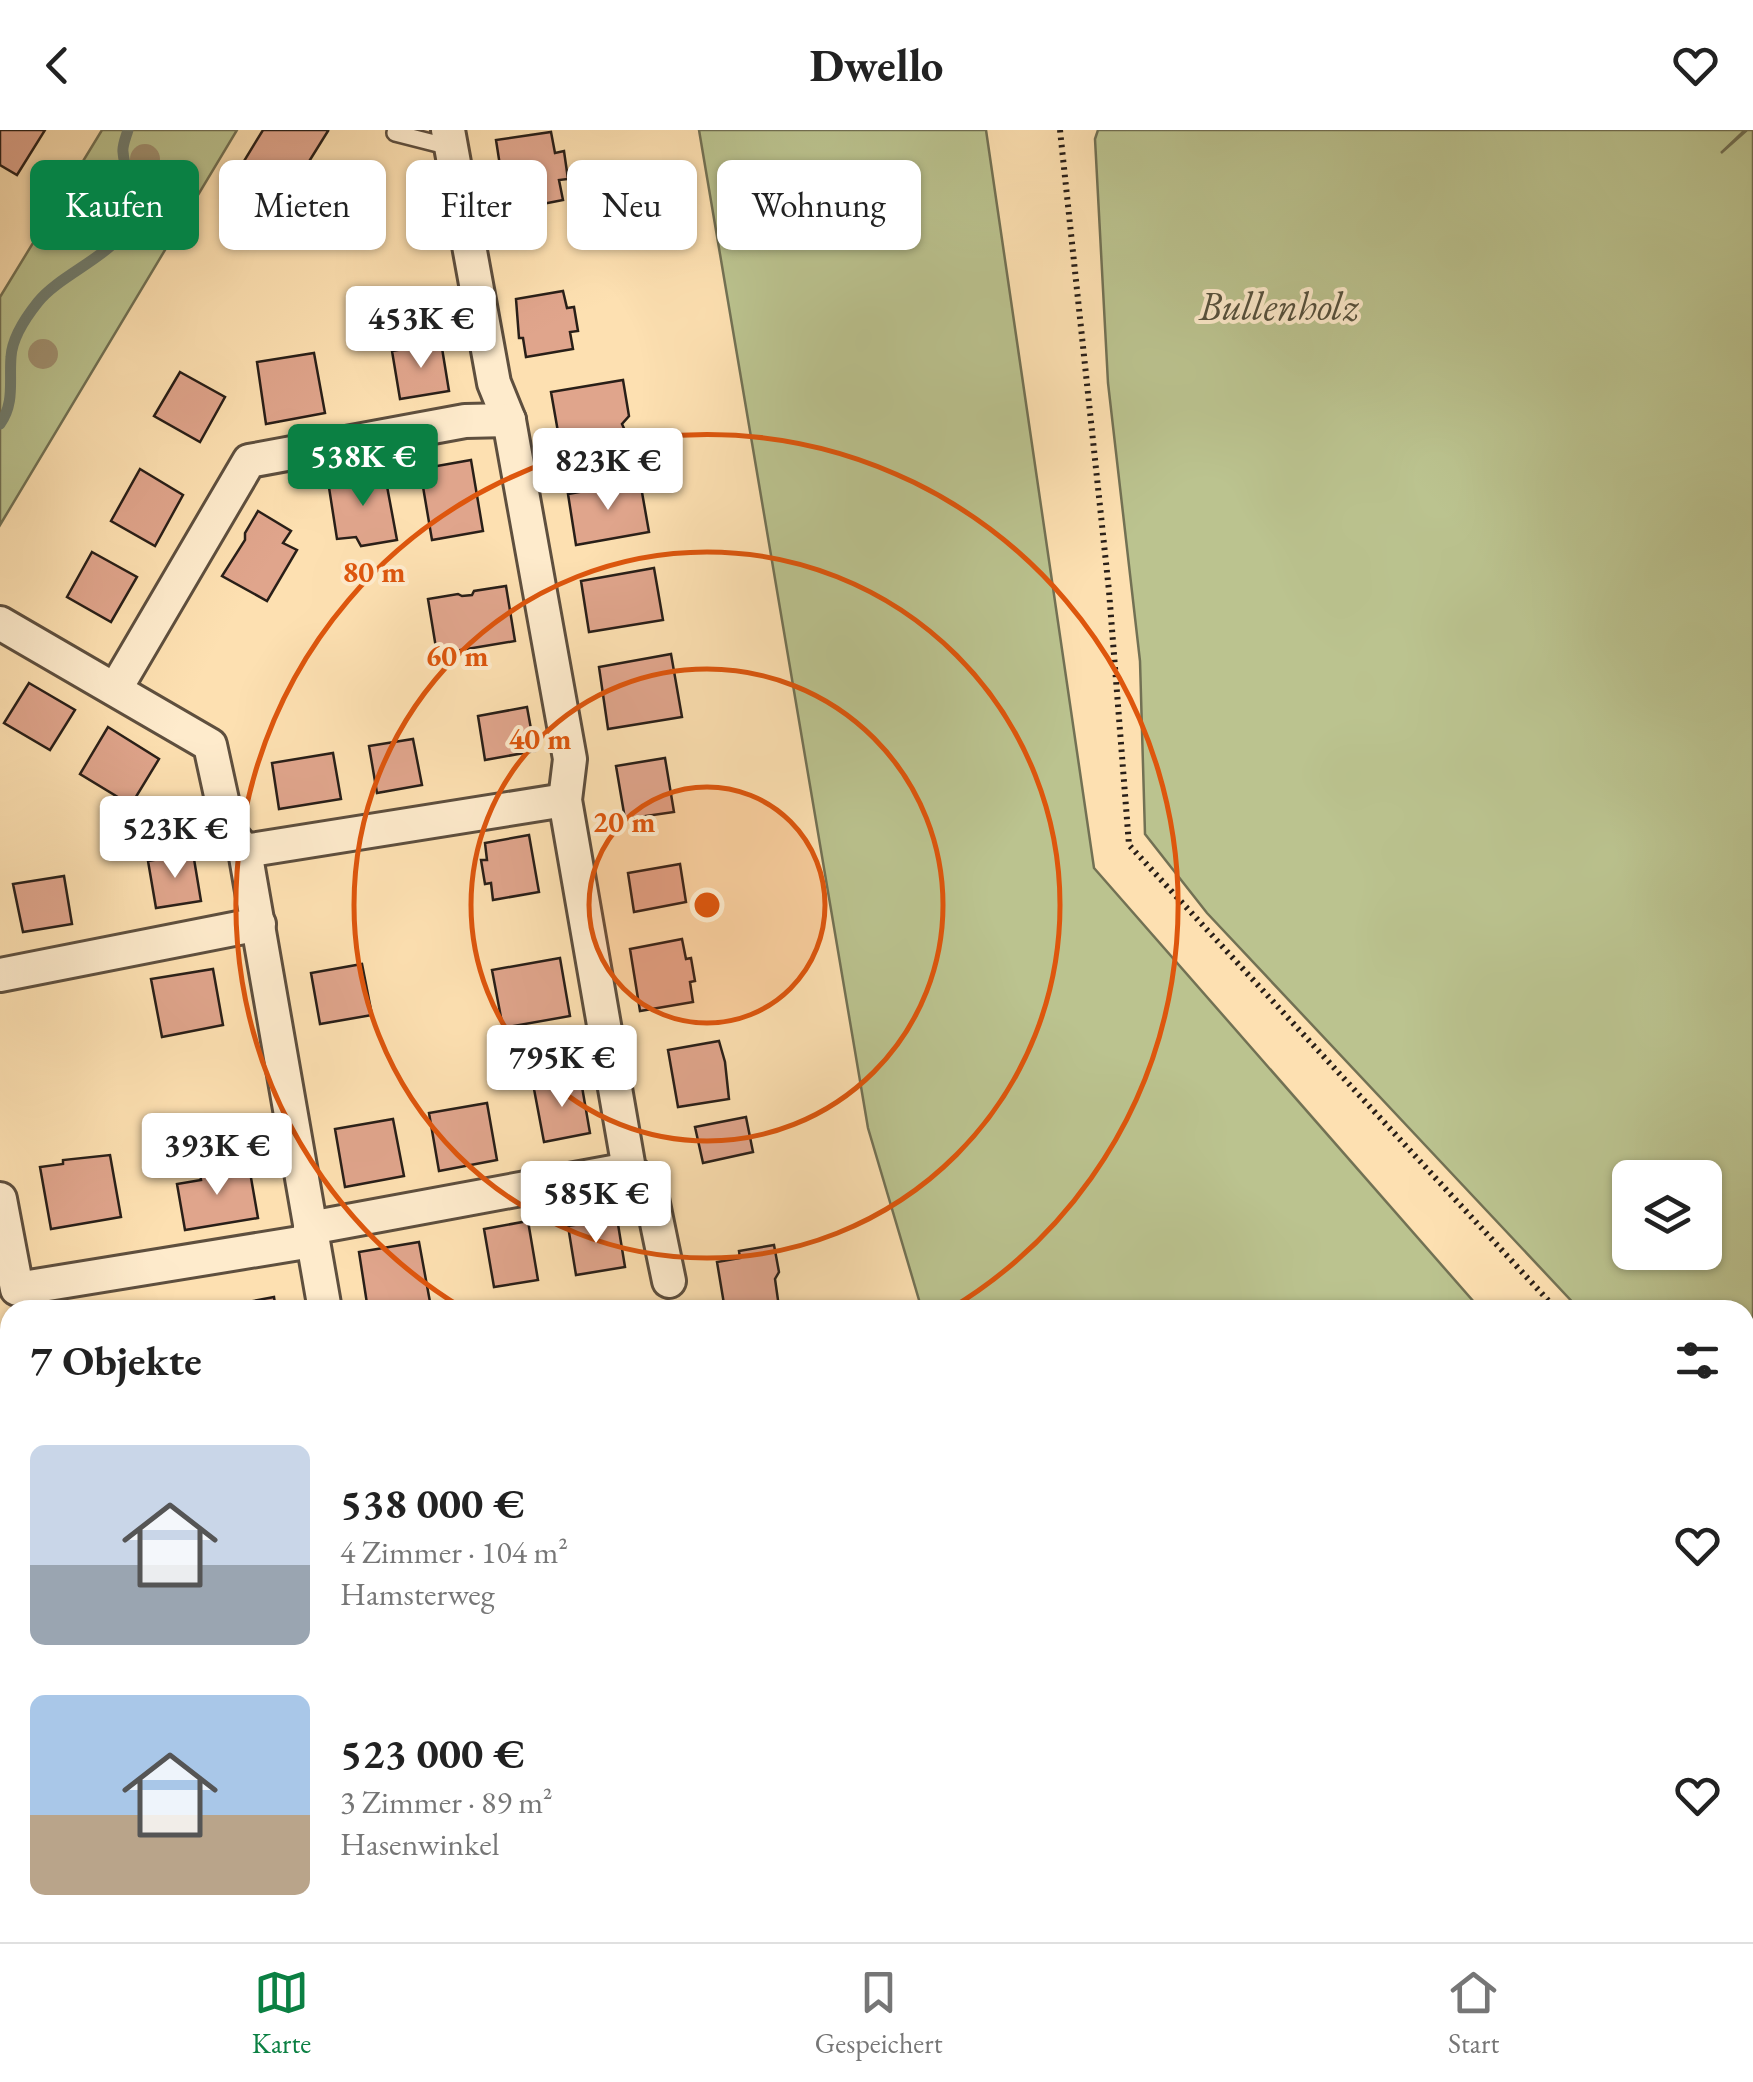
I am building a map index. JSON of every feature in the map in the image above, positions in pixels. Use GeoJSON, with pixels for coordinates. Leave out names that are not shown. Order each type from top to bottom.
{"type":"FeatureCollection","features":[{"type":"Feature","properties":{"kind":"street"},"geometry":{"type":"LineString","coordinates":[[449,138],[494,382],[509,420],[570,758],[565,800],[629,1170],[650,1189],[669,1281]]}},
{"type":"Feature","properties":{"kind":"street"},"geometry":{"type":"LineString","coordinates":[[116,688],[249,461],[465,421],[509,420]]}},
{"type":"Feature","properties":{"kind":"street"},"geometry":{"type":"LineString","coordinates":[[0,623],[210,744],[229,832],[245,852],[324,1300]]}},
{"type":"Feature","properties":{"kind":"street"},"geometry":{"type":"LineString","coordinates":[[245,852],[565,800]]}},
{"type":"Feature","properties":{"kind":"street"},"geometry":{"type":"LineString","coordinates":[[0,974],[259,924]]}},
{"type":"Feature","properties":{"kind":"street"},"geometry":{"type":"LineString","coordinates":[[0,1200],[17,1289],[629,1170]]}},
{"type":"Feature","properties":{"kind":"lane"},"geometry":{"type":"LineString","coordinates":[[395,134],[449,138]]}},
{"type":"Feature","properties":{"kind":"path"},"geometry":{"type":"LineString","coordinates":[[1060,130],[1109,591],[1129,845],[1548,1300]]}},
{"type":"Feature","properties":{"kind":"green space"},"geometry":{"type":"Polygon","coordinates":[[[102,130],[237,130],[199,193],[199,160],[84,160],[102,130]]]}},
{"type":"Feature","properties":{"kind":"green space"},"geometry":{"type":"Polygon","coordinates":[[[699,130],[986,130],[1094,868],[1472,1300],[919,1300],[868,1128],[719,250],[921,250],[921,160],[717,160],[717,236],[699,130]]]}},
{"type":"Feature","properties":{"kind":"green space","name":"Bullenholz"},"geometry":{"type":"Polygon","coordinates":[[[1098,130],[1745,130],[1721,153],[1747,130],[1753,130],[1753,1300],[1571,1300],[1207,913],[1145,834],[1140,661],[1108,383],[1095,139],[1098,130]]]}},
{"type":"Feature","properties":{"kind":"green space"},"geometry":{"type":"Polygon","coordinates":[[[30,248],[165,250],[0,525],[0,297],[30,248]]]}},
{"type":"Feature","properties":{"kind":"building"},"geometry":{"type":"Polygon","coordinates":[[[0,130],[45,130],[17,175],[0,165],[0,130]]]}},
{"type":"Feature","properties":{"kind":"building"},"geometry":{"type":"Polygon","coordinates":[[[263,130],[328,131],[310,160],[245,160],[263,130]]]}},
{"type":"Feature","properties":{"kind":"building"},"geometry":{"type":"Polygon","coordinates":[[[551,132],[555,153],[564,151],[567,179],[559,180],[563,200],[547,203],[547,160],[499,160],[496,140],[551,132]]]}},
{"type":"Feature","properties":{"kind":"building"},"geometry":{"type":"Polygon","coordinates":[[[563,291],[567,308],[574,307],[578,331],[570,332],[573,349],[526,357],[523,338],[519,338],[516,299],[563,291]]]}},
{"type":"Feature","properties":{"kind":"building"},"geometry":{"type":"Polygon","coordinates":[[[441,342],[449,391],[400,399],[392,351],[441,342]]]}},
{"type":"Feature","properties":{"kind":"building"},"geometry":{"type":"Polygon","coordinates":[[[314,353],[325,413],[266,424],[257,362],[314,353]]]}},
{"type":"Feature","properties":{"kind":"building"},"geometry":{"type":"Polygon","coordinates":[[[180,372],[225,397],[200,442],[154,416],[180,372]]]}},
{"type":"Feature","properties":{"kind":"building"},"geometry":{"type":"Polygon","coordinates":[[[623,380],[629,416],[622,424],[628,437],[622,444],[606,441],[561,449],[551,392],[623,380]]]}},
{"type":"Feature","properties":{"kind":"building"},"geometry":{"type":"Polygon","coordinates":[[[471,460],[483,531],[432,540],[420,469],[471,460]]]}},
{"type":"Feature","properties":{"kind":"building"},"geometry":{"type":"Polygon","coordinates":[[[140,469],[183,495],[155,546],[111,521],[140,469]]]}},
{"type":"Feature","properties":{"kind":"building"},"geometry":{"type":"Polygon","coordinates":[[[384,470],[397,540],[361,546],[356,537],[337,539],[328,481],[384,470]]]}},
{"type":"Feature","properties":{"kind":"building"},"geometry":{"type":"Polygon","coordinates":[[[640,481],[649,532],[576,545],[568,494],[640,481]]]}},
{"type":"Feature","properties":{"kind":"building"},"geometry":{"type":"Polygon","coordinates":[[[258,511],[291,531],[283,543],[297,550],[267,601],[222,576],[258,511]]]}},
{"type":"Feature","properties":{"kind":"building"},"geometry":{"type":"Polygon","coordinates":[[[92,552],[137,577],[111,622],[67,597],[92,552]]]}},
{"type":"Feature","properties":{"kind":"building"},"geometry":{"type":"Polygon","coordinates":[[[654,568],[663,620],[589,632],[581,581],[654,568]]]}},
{"type":"Feature","properties":{"kind":"building"},"geometry":{"type":"Polygon","coordinates":[[[506,586],[515,641],[437,654],[428,599],[472,595],[474,591],[506,586]]]}},
{"type":"Feature","properties":{"kind":"building"},"geometry":{"type":"Polygon","coordinates":[[[671,654],[682,717],[608,729],[599,667],[671,654]]]}},
{"type":"Feature","properties":{"kind":"building"},"geometry":{"type":"Polygon","coordinates":[[[29,683],[75,710],[50,750],[4,723],[29,683]]]}},
{"type":"Feature","properties":{"kind":"building"},"geometry":{"type":"Polygon","coordinates":[[[527,707],[535,751],[485,760],[478,716],[527,707]]]}},
{"type":"Feature","properties":{"kind":"building"},"geometry":{"type":"Polygon","coordinates":[[[108,727],[159,759],[131,805],[80,774],[108,727]]]}},
{"type":"Feature","properties":{"kind":"building"},"geometry":{"type":"Polygon","coordinates":[[[413,739],[422,785],[377,793],[369,746],[413,739]]]}},
{"type":"Feature","properties":{"kind":"building"},"geometry":{"type":"Polygon","coordinates":[[[333,753],[341,799],[279,809],[272,763],[333,753]]]}},
{"type":"Feature","properties":{"kind":"building"},"geometry":{"type":"Polygon","coordinates":[[[665,758],[674,812],[625,819],[616,766],[665,758]]]}},
{"type":"Feature","properties":{"kind":"building"},"geometry":{"type":"Polygon","coordinates":[[[529,835],[539,892],[493,900],[491,883],[485,884],[481,860],[487,860],[485,843],[529,835]]]}},
{"type":"Feature","properties":{"kind":"building"},"geometry":{"type":"Polygon","coordinates":[[[193,853],[201,901],[156,908],[148,861],[193,853]]]}},
{"type":"Feature","properties":{"kind":"building"},"geometry":{"type":"Polygon","coordinates":[[[680,864],[686,902],[634,912],[628,873],[680,864]]]}},
{"type":"Feature","properties":{"kind":"building"},"geometry":{"type":"Polygon","coordinates":[[[64,876],[72,924],[23,932],[13,884],[64,876]]]}},
{"type":"Feature","properties":{"kind":"building"},"geometry":{"type":"Polygon","coordinates":[[[682,939],[686,959],[691,958],[693,1002],[640,1011],[630,949],[682,939]]]}},
{"type":"Feature","properties":{"kind":"building"},"geometry":{"type":"Polygon","coordinates":[[[560,958],[570,1016],[503,1028],[492,970],[560,958]]]}},
{"type":"Feature","properties":{"kind":"building"},"geometry":{"type":"Polygon","coordinates":[[[362,964],[372,1015],[320,1024],[311,973],[362,964]]]}},
{"type":"Feature","properties":{"kind":"building"},"geometry":{"type":"Polygon","coordinates":[[[213,969],[223,1025],[162,1037],[151,979],[213,969]]]}},
{"type":"Feature","properties":{"kind":"building"},"geometry":{"type":"Polygon","coordinates":[[[719,1041],[729,1099],[678,1107],[668,1050],[719,1041]]]}},
{"type":"Feature","properties":{"kind":"building"},"geometry":{"type":"Polygon","coordinates":[[[569,1076],[581,1081],[590,1133],[544,1142],[534,1089],[562,1084],[569,1076]]]}},
{"type":"Feature","properties":{"kind":"building"},"geometry":{"type":"Polygon","coordinates":[[[487,1103],[497,1160],[439,1171],[429,1113],[487,1103]]]}},
{"type":"Feature","properties":{"kind":"building"},"geometry":{"type":"Polygon","coordinates":[[[746,1117],[753,1152],[703,1163],[695,1127],[746,1117]]]}},
{"type":"Feature","properties":{"kind":"building"},"geometry":{"type":"Polygon","coordinates":[[[393,1119],[404,1176],[345,1187],[335,1129],[393,1119]]]}},
{"type":"Feature","properties":{"kind":"building"},"geometry":{"type":"Polygon","coordinates":[[[110,1155],[121,1217],[51,1229],[40,1167],[63,1164],[63,1160],[110,1155]]]}},
{"type":"Feature","properties":{"kind":"building"},"geometry":{"type":"Polygon","coordinates":[[[223,1162],[225,1176],[250,1172],[258,1218],[185,1230],[177,1184],[201,1180],[199,1166],[223,1162]]]}},
{"type":"Feature","properties":{"kind":"building"},"geometry":{"type":"Polygon","coordinates":[[[617,1218],[625,1267],[576,1275],[568,1226],[617,1218]]]}},
{"type":"Feature","properties":{"kind":"building"},"geometry":{"type":"Polygon","coordinates":[[[528,1221],[538,1280],[494,1287],[484,1229],[528,1221]]]}},
{"type":"Feature","properties":{"kind":"building"},"geometry":{"type":"Polygon","coordinates":[[[419,1242],[430,1300],[366,1300],[359,1252],[419,1242]]]}},
{"type":"Feature","properties":{"kind":"building"},"geometry":{"type":"Polygon","coordinates":[[[774,1245],[779,1272],[775,1279],[778,1300],[723,1300],[717,1262],[740,1258],[739,1251],[774,1245]]]}},
{"type":"Feature","properties":{"kind":"waterway"},"geometry":{"type":"LineString","coordinates":[[0,424],[10,400],[12,350],[24,321],[48,292],[114,243],[130,220],[133,193],[123,150],[128,130]]}}]}
